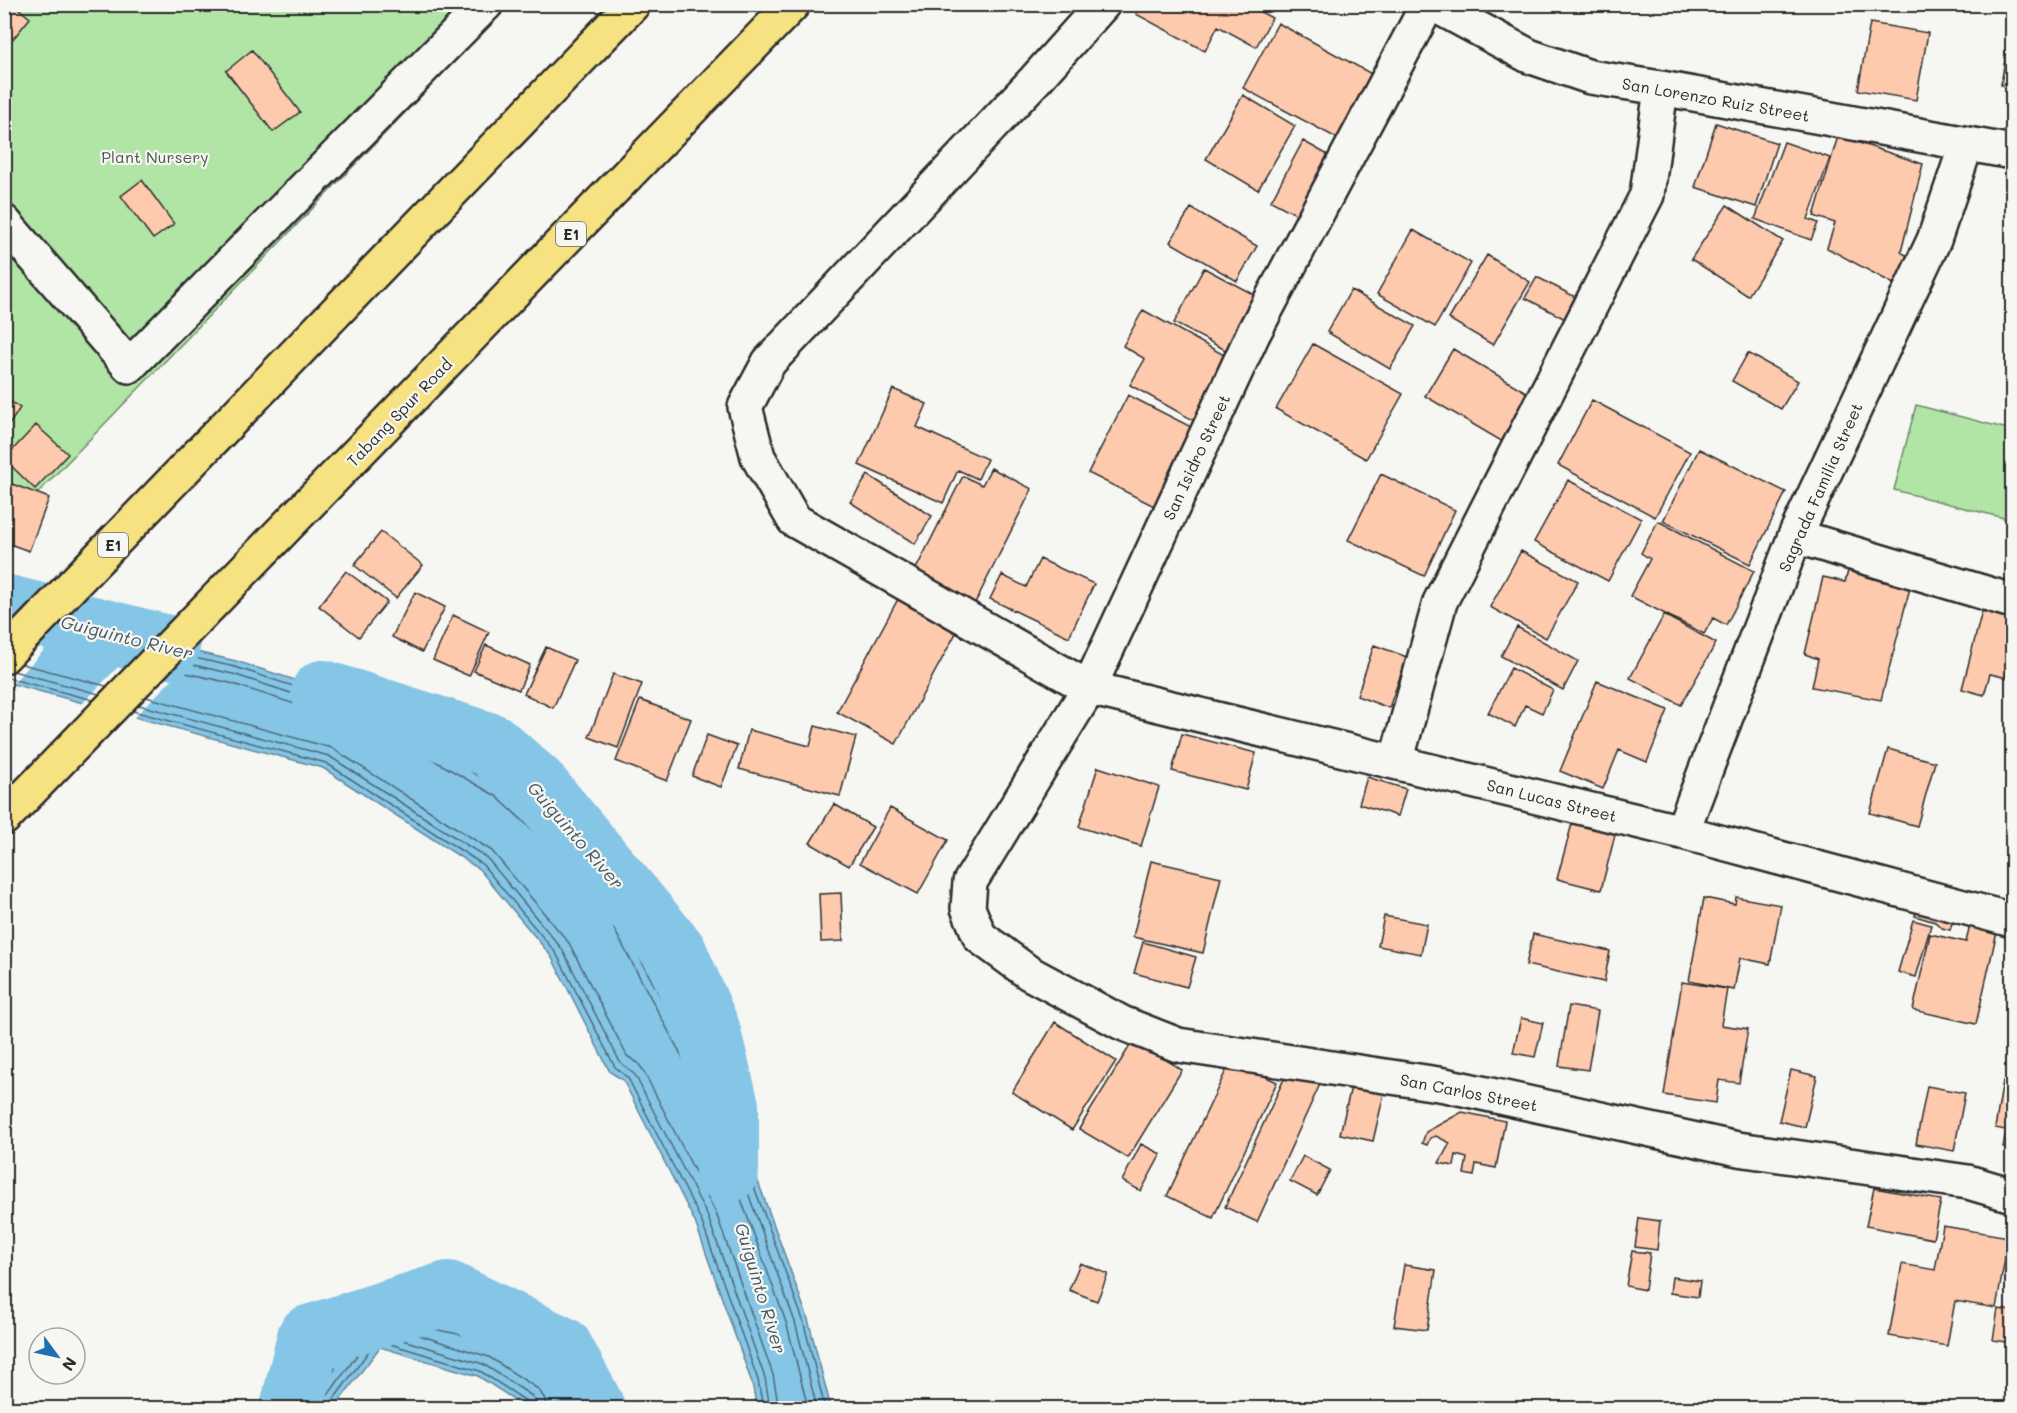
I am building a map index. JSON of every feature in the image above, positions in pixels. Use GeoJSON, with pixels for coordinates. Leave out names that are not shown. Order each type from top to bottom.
{"type":"FeatureCollection","features":[{"type":"Feature","properties":{"kind":"highway","name":"E1"},"geometry":{"type":"LineString","coordinates":[[4,656],[633,4]]}},
{"type":"Feature","properties":{"kind":"highway","name":"Tabang Spur Road"},"geometry":{"type":"LineString","coordinates":[[4,818],[793,4]]}},
{"type":"Feature","properties":{"kind":"street"},"geometry":{"type":"LineString","coordinates":[[4,222],[129,366],[486,4]]}},
{"type":"Feature","properties":{"kind":"street","name":"San Lucas Street"},"geometry":{"type":"LineString","coordinates":[[1103,4],[1035,80],[770,362],[745,407],[758,456],[795,520],[1089,688],[1682,832],[2013,920]]}},
{"type":"Feature","properties":{"kind":"street","name":"San Isidro Street"},"geometry":{"type":"LineString","coordinates":[[968,908],[970,882],[1089,688],[1253,334],[1428,4]]}},
{"type":"Feature","properties":{"kind":"street","name":"San Lorenzo Ruiz Street"},"geometry":{"type":"LineString","coordinates":[[1433,4],[1529,56],[1590,77],[2013,152]]}},
{"type":"Feature","properties":{"kind":"street"},"geometry":{"type":"LineString","coordinates":[[1396,762],[1440,602],[1647,195],[1661,88]]}},
{"type":"Feature","properties":{"kind":"street","name":"Sagrada Familia Street"},"geometry":{"type":"LineString","coordinates":[[1682,832],[1795,536],[1934,240],[1966,145]]}},
{"type":"Feature","properties":{"kind":"street"},"geometry":{"type":"LineString","coordinates":[[1795,536],[2013,601]]}},
{"type":"Feature","properties":{"kind":"street","name":"San Carlos Street"},"geometry":{"type":"LineString","coordinates":[[968,908],[980,937],[1029,973],[1122,1023],[1178,1045],[1445,1086],[1738,1149],[1968,1182],[2013,1195]]}},
{"type":"Feature","properties":{"kind":"green space","name":"Plant Nursery"},"geometry":{"type":"Polygon","coordinates":[[[5,5],[509,5],[5,527],[5,5]]]}},
{"type":"Feature","properties":{"kind":"green space"},"geometry":{"type":"Polygon","coordinates":[[[1916,405],[2012,430],[2012,520],[1894,490],[1916,405]]]}},
{"type":"Feature","properties":{"kind":"water"},"geometry":{"type":"Polygon","coordinates":[[[4,608],[236,661],[400,714],[509,778],[607,868],[724,1088],[808,1319],[831,1408],[757,1408],[752,1383],[695,1222],[623,1080],[610,1072],[551,956],[479,869],[323,768],[5,682],[4,608]]]}},
{"type":"Feature","properties":{"kind":"water"},"geometry":{"type":"Polygon","coordinates":[[[411,1302],[530,1325],[604,1408],[527,1408],[478,1376],[380,1347],[334,1408],[282,1408],[284,1380],[335,1329],[411,1302]]]}},
{"type":"Feature","properties":{"kind":"pier"},"geometry":{"type":"Polygon","coordinates":[[[18,608],[73,620],[9,687],[4,685],[5,622],[18,608]]]}},
{"type":"Feature","properties":{"kind":"pier"},"geometry":{"type":"Polygon","coordinates":[[[147,637],[201,650],[132,720],[80,706],[147,637]]]}},
{"type":"Feature","properties":{"kind":"building"},"geometry":{"type":"Polygon","coordinates":[[[4,4],[13,4],[30,18],[13,39],[4,32],[4,4]]]}},
{"type":"Feature","properties":{"kind":"building"},"geometry":{"type":"Polygon","coordinates":[[[1141,4],[1246,4],[1272,18],[1256,47],[1218,26],[1205,51],[1136,14],[1141,4]]]}},
{"type":"Feature","properties":{"kind":"building"},"geometry":{"type":"Polygon","coordinates":[[[2012,20],[2012,87],[2001,85],[2012,20]]]}},
{"type":"Feature","properties":{"kind":"building"},"geometry":{"type":"Polygon","coordinates":[[[1278,23],[1379,78],[1344,142],[1243,88],[1278,23]]]}},
{"type":"Feature","properties":{"kind":"building"},"geometry":{"type":"Polygon","coordinates":[[[1870,23],[1928,33],[1916,100],[1858,90],[1870,23]]]}},
{"type":"Feature","properties":{"kind":"building"},"geometry":{"type":"Polygon","coordinates":[[[252,50],[300,112],[273,132],[226,71],[252,50]]]}},
{"type":"Feature","properties":{"kind":"building"},"geometry":{"type":"Polygon","coordinates":[[[1243,95],[1295,126],[1258,190],[1206,159],[1243,95]]]}},
{"type":"Feature","properties":{"kind":"building"},"geometry":{"type":"Polygon","coordinates":[[[1716,123],[1777,143],[1756,207],[1695,187],[1716,123]]]}},
{"type":"Feature","properties":{"kind":"building"},"geometry":{"type":"Polygon","coordinates":[[[1838,136],[1923,164],[1901,252],[1922,265],[1903,289],[1827,248],[1835,223],[1814,216],[1838,136]]]}},
{"type":"Feature","properties":{"kind":"building"},"geometry":{"type":"Polygon","coordinates":[[[1303,141],[1337,160],[1305,219],[1271,201],[1303,141]]]}},
{"type":"Feature","properties":{"kind":"building"},"geometry":{"type":"Polygon","coordinates":[[[1784,142],[1830,158],[1808,219],[1818,223],[1811,240],[1755,219],[1784,142]]]}},
{"type":"Feature","properties":{"kind":"building"},"geometry":{"type":"Polygon","coordinates":[[[142,180],[174,224],[153,239],[121,196],[142,180]]]}},
{"type":"Feature","properties":{"kind":"building"},"geometry":{"type":"Polygon","coordinates":[[[1727,205],[1783,241],[1748,296],[1691,259],[1727,205]]]}},
{"type":"Feature","properties":{"kind":"building"},"geometry":{"type":"Polygon","coordinates":[[[1191,208],[1257,246],[1237,281],[1170,242],[1191,208]]]}},
{"type":"Feature","properties":{"kind":"building"},"geometry":{"type":"Polygon","coordinates":[[[1413,230],[1471,263],[1435,327],[1377,294],[1413,230]]]}},
{"type":"Feature","properties":{"kind":"building"},"geometry":{"type":"Polygon","coordinates":[[[1487,255],[1530,282],[1493,345],[1449,319],[1487,255]]]}},
{"type":"Feature","properties":{"kind":"building"},"geometry":{"type":"Polygon","coordinates":[[[1204,268],[1264,300],[1235,355],[1174,323],[1204,268]]]}},
{"type":"Feature","properties":{"kind":"building"},"geometry":{"type":"Polygon","coordinates":[[[1537,277],[1583,301],[1571,322],[1525,298],[1537,277]]]}},
{"type":"Feature","properties":{"kind":"building"},"geometry":{"type":"Polygon","coordinates":[[[1351,290],[1415,326],[1390,369],[1327,332],[1351,290]]]}},
{"type":"Feature","properties":{"kind":"building"},"geometry":{"type":"Polygon","coordinates":[[[1143,310],[1233,360],[1198,423],[1130,385],[1145,359],[1123,346],[1143,310]]]}},
{"type":"Feature","properties":{"kind":"building"},"geometry":{"type":"Polygon","coordinates":[[[1313,344],[1403,394],[1366,459],[1276,409],[1313,344]]]}},
{"type":"Feature","properties":{"kind":"building"},"geometry":{"type":"Polygon","coordinates":[[[1453,349],[1531,395],[1503,442],[1425,396],[1453,349]]]}},
{"type":"Feature","properties":{"kind":"building"},"geometry":{"type":"Polygon","coordinates":[[[1748,353],[1798,381],[1781,409],[1732,381],[1748,353]]]}},
{"type":"Feature","properties":{"kind":"building"},"geometry":{"type":"Polygon","coordinates":[[[893,389],[927,404],[917,427],[987,459],[978,479],[958,470],[943,503],[859,465],[893,389]]]}},
{"type":"Feature","properties":{"kind":"building"},"geometry":{"type":"Polygon","coordinates":[[[1128,395],[1199,431],[1160,509],[1088,473],[1128,395]]]}},
{"type":"Feature","properties":{"kind":"building"},"geometry":{"type":"Polygon","coordinates":[[[4,397],[20,408],[4,433],[4,397]]]}},
{"type":"Feature","properties":{"kind":"building"},"geometry":{"type":"Polygon","coordinates":[[[1592,400],[1690,452],[1655,517],[1558,465],[1592,400]]]}},
{"type":"Feature","properties":{"kind":"building"},"geometry":{"type":"Polygon","coordinates":[[[36,425],[68,454],[35,489],[4,459],[36,425]]]}},
{"type":"Feature","properties":{"kind":"building"},"geometry":{"type":"Polygon","coordinates":[[[1699,449],[1786,492],[1750,564],[1663,521],[1699,449]]]}},
{"type":"Feature","properties":{"kind":"building"},"geometry":{"type":"Polygon","coordinates":[[[991,468],[1032,489],[972,609],[911,579],[963,476],[982,485],[991,468]]]}},
{"type":"Feature","properties":{"kind":"building"},"geometry":{"type":"Polygon","coordinates":[[[1381,474],[1455,510],[1424,576],[1348,540],[1381,474]]]}},
{"type":"Feature","properties":{"kind":"building"},"geometry":{"type":"Polygon","coordinates":[[[868,475],[932,516],[915,544],[850,502],[868,475]]]}},
{"type":"Feature","properties":{"kind":"building"},"geometry":{"type":"Polygon","coordinates":[[[1568,480],[1641,519],[1608,581],[1534,542],[1568,480]]]}},
{"type":"Feature","properties":{"kind":"building"},"geometry":{"type":"Polygon","coordinates":[[[4,481],[49,498],[29,551],[4,542],[4,481]]]}},
{"type":"Feature","properties":{"kind":"building"},"geometry":{"type":"Polygon","coordinates":[[[1658,521],[1754,571],[1726,625],[1713,618],[1704,634],[1630,596],[1650,559],[1641,553],[1658,521]]]}},
{"type":"Feature","properties":{"kind":"building"},"geometry":{"type":"Polygon","coordinates":[[[381,532],[423,565],[396,598],[354,565],[381,532]]]}},
{"type":"Feature","properties":{"kind":"building"},"geometry":{"type":"Polygon","coordinates":[[[1521,551],[1578,581],[1546,638],[1490,607],[1521,551]]]}},
{"type":"Feature","properties":{"kind":"building"},"geometry":{"type":"Polygon","coordinates":[[[1040,559],[1094,584],[1069,637],[990,599],[1002,575],[1026,587],[1040,559]]]}},
{"type":"Feature","properties":{"kind":"building"},"geometry":{"type":"Polygon","coordinates":[[[346,571],[387,602],[359,637],[319,606],[346,571]]]}},
{"type":"Feature","properties":{"kind":"building"},"geometry":{"type":"Polygon","coordinates":[[[1848,571],[1884,582],[1886,574],[1912,580],[1881,700],[1812,687],[1818,659],[1805,654],[1823,577],[1845,582],[1848,571]]]}},
{"type":"Feature","properties":{"kind":"building"},"geometry":{"type":"Polygon","coordinates":[[[904,588],[963,620],[896,744],[837,712],[904,588]]]}},
{"type":"Feature","properties":{"kind":"building"},"geometry":{"type":"Polygon","coordinates":[[[415,592],[445,607],[422,652],[392,637],[415,592]]]}},
{"type":"Feature","properties":{"kind":"building"},"geometry":{"type":"Polygon","coordinates":[[[1982,611],[2012,618],[2012,679],[1990,674],[1984,695],[1962,689],[1982,611]]]}},
{"type":"Feature","properties":{"kind":"building"},"geometry":{"type":"Polygon","coordinates":[[[453,615],[489,632],[469,676],[433,660],[453,615]]]}},
{"type":"Feature","properties":{"kind":"building"},"geometry":{"type":"Polygon","coordinates":[[[1664,615],[1716,643],[1681,705],[1630,678],[1664,615]]]}},
{"type":"Feature","properties":{"kind":"building"},"geometry":{"type":"Polygon","coordinates":[[[1517,627],[1578,661],[1563,690],[1501,656],[1517,627]]]}},
{"type":"Feature","properties":{"kind":"building"},"geometry":{"type":"Polygon","coordinates":[[[486,645],[530,665],[519,690],[474,671],[486,645]]]}},
{"type":"Feature","properties":{"kind":"building"},"geometry":{"type":"Polygon","coordinates":[[[1374,645],[1407,657],[1389,708],[1357,696],[1374,645]]]}},
{"type":"Feature","properties":{"kind":"building"},"geometry":{"type":"Polygon","coordinates":[[[546,647],[575,660],[553,708],[524,694],[546,647]]]}},
{"type":"Feature","properties":{"kind":"building"},"geometry":{"type":"Polygon","coordinates":[[[1511,668],[1553,690],[1542,713],[1525,705],[1515,727],[1488,713],[1511,668]]]}},
{"type":"Feature","properties":{"kind":"building"},"geometry":{"type":"Polygon","coordinates":[[[613,674],[642,684],[618,748],[589,737],[613,674]]]}},
{"type":"Feature","properties":{"kind":"building"},"geometry":{"type":"Polygon","coordinates":[[[1597,681],[1668,710],[1647,762],[1619,750],[1603,789],[1560,771],[1597,681]]]}},
{"type":"Feature","properties":{"kind":"building"},"geometry":{"type":"Polygon","coordinates":[[[640,700],[691,719],[667,781],[616,761],[640,700]]]}},
{"type":"Feature","properties":{"kind":"building"},"geometry":{"type":"Polygon","coordinates":[[[815,726],[856,737],[840,796],[739,769],[749,730],[810,746],[815,726]]]}},
{"type":"Feature","properties":{"kind":"building"},"geometry":{"type":"Polygon","coordinates":[[[1182,734],[1256,753],[1246,790],[1172,771],[1182,734]]]}},
{"type":"Feature","properties":{"kind":"building"},"geometry":{"type":"Polygon","coordinates":[[[707,735],[737,746],[721,787],[692,776],[707,735]]]}},
{"type":"Feature","properties":{"kind":"building"},"geometry":{"type":"Polygon","coordinates":[[[1888,749],[1935,762],[1917,826],[1870,813],[1888,749]]]}},
{"type":"Feature","properties":{"kind":"building"},"geometry":{"type":"Polygon","coordinates":[[[1098,767],[1159,787],[1141,846],[1079,827],[1098,767]]]}},
{"type":"Feature","properties":{"kind":"building"},"geometry":{"type":"Polygon","coordinates":[[[1367,777],[1406,789],[1398,816],[1359,804],[1367,777]]]}},
{"type":"Feature","properties":{"kind":"building"},"geometry":{"type":"Polygon","coordinates":[[[834,804],[873,827],[849,866],[810,843],[834,804]]]}},
{"type":"Feature","properties":{"kind":"building"},"geometry":{"type":"Polygon","coordinates":[[[890,808],[948,840],[918,894],[860,863],[890,808]]]}},
{"type":"Feature","properties":{"kind":"building"},"geometry":{"type":"Polygon","coordinates":[[[1573,820],[1616,831],[1601,890],[1557,879],[1573,820]]]}},
{"type":"Feature","properties":{"kind":"building"},"geometry":{"type":"Polygon","coordinates":[[[2012,831],[2012,865],[2006,864],[2012,831]]]}},
{"type":"Feature","properties":{"kind":"building"},"geometry":{"type":"Polygon","coordinates":[[[1151,861],[1221,877],[1203,953],[1133,937],[1151,861]]]}},
{"type":"Feature","properties":{"kind":"building"},"geometry":{"type":"Polygon","coordinates":[[[841,893],[843,941],[821,942],[819,894],[841,893]]]}},
{"type":"Feature","properties":{"kind":"building"},"geometry":{"type":"Polygon","coordinates":[[[1736,897],[1781,905],[1770,964],[1740,958],[1734,990],[1689,981],[1704,898],[1735,904],[1736,897]]]}},
{"type":"Feature","properties":{"kind":"building"},"geometry":{"type":"Polygon","coordinates":[[[1917,906],[1954,916],[1950,930],[1942,928],[1935,922],[1915,916],[1917,906]]]}},
{"type":"Feature","properties":{"kind":"building"},"geometry":{"type":"Polygon","coordinates":[[[1384,916],[1427,924],[1421,954],[1378,946],[1384,916]]]}},
{"type":"Feature","properties":{"kind":"building"},"geometry":{"type":"Polygon","coordinates":[[[1913,920],[1931,925],[1916,977],[1898,972],[1913,920]]]}},
{"type":"Feature","properties":{"kind":"building"},"geometry":{"type":"Polygon","coordinates":[[[1971,921],[1998,927],[1976,1024],[1913,1010],[1930,934],[1966,942],[1971,921]]]}},
{"type":"Feature","properties":{"kind":"building"},"geometry":{"type":"Polygon","coordinates":[[[1533,934],[1610,951],[1604,982],[1526,965],[1533,934]]]}},
{"type":"Feature","properties":{"kind":"building"},"geometry":{"type":"Polygon","coordinates":[[[1143,942],[1196,957],[1187,987],[1134,973],[1143,942]]]}},
{"type":"Feature","properties":{"kind":"building"},"geometry":{"type":"Polygon","coordinates":[[[1682,982],[1727,989],[1721,1025],[1748,1029],[1739,1083],[1719,1080],[1716,1103],[1664,1095],[1682,982]]]}},
{"type":"Feature","properties":{"kind":"building"},"geometry":{"type":"Polygon","coordinates":[[[1569,1006],[1598,1011],[1588,1070],[1559,1066],[1569,1006]]]}},
{"type":"Feature","properties":{"kind":"building"},"geometry":{"type":"Polygon","coordinates":[[[1521,1018],[1543,1023],[1535,1057],[1513,1053],[1521,1018]]]}},
{"type":"Feature","properties":{"kind":"building"},"geometry":{"type":"Polygon","coordinates":[[[1055,1022],[1116,1061],[1072,1130],[1012,1092],[1055,1022]]]}},
{"type":"Feature","properties":{"kind":"building"},"geometry":{"type":"Polygon","coordinates":[[[1134,1039],[1182,1070],[1128,1158],[1079,1129],[1134,1039]]]}},
{"type":"Feature","properties":{"kind":"building"},"geometry":{"type":"Polygon","coordinates":[[[1231,1060],[1277,1082],[1213,1218],[1167,1196],[1231,1060]]]}},
{"type":"Feature","properties":{"kind":"building"},"geometry":{"type":"Polygon","coordinates":[[[1289,1068],[1321,1082],[1257,1222],[1225,1207],[1289,1068]]]}},
{"type":"Feature","properties":{"kind":"building"},"geometry":{"type":"Polygon","coordinates":[[[1791,1070],[1817,1076],[1805,1127],[1779,1121],[1791,1070]]]}},
{"type":"Feature","properties":{"kind":"building"},"geometry":{"type":"Polygon","coordinates":[[[1353,1078],[1386,1085],[1373,1141],[1340,1134],[1353,1078]]]}},
{"type":"Feature","properties":{"kind":"building"},"geometry":{"type":"Polygon","coordinates":[[[2003,1081],[2012,1083],[2012,1150],[2003,1148],[2006,1130],[1995,1128],[2003,1081]]]}},
{"type":"Feature","properties":{"kind":"building"},"geometry":{"type":"Polygon","coordinates":[[[1927,1086],[1965,1093],[1954,1151],[1916,1144],[1927,1086]]]}},
{"type":"Feature","properties":{"kind":"building"},"geometry":{"type":"Polygon","coordinates":[[[1462,1112],[1505,1121],[1496,1168],[1476,1164],[1474,1176],[1464,1174],[1467,1158],[1456,1155],[1454,1166],[1439,1163],[1450,1143],[1436,1136],[1430,1138],[1427,1145],[1422,1143],[1426,1132],[1462,1112]]]}},
{"type":"Feature","properties":{"kind":"building"},"geometry":{"type":"Polygon","coordinates":[[[1141,1144],[1161,1154],[1141,1191],[1122,1181],[1141,1144]]]}},
{"type":"Feature","properties":{"kind":"building"},"geometry":{"type":"Polygon","coordinates":[[[1303,1156],[1330,1170],[1317,1195],[1290,1181],[1303,1156]]]}},
{"type":"Feature","properties":{"kind":"building"},"geometry":{"type":"Polygon","coordinates":[[[1874,1188],[1941,1200],[1933,1239],[1866,1226],[1874,1188]]]}},
{"type":"Feature","properties":{"kind":"building"},"geometry":{"type":"Polygon","coordinates":[[[1639,1218],[1660,1221],[1657,1250],[1635,1247],[1639,1218]]]}},
{"type":"Feature","properties":{"kind":"building"},"geometry":{"type":"Polygon","coordinates":[[[1943,1226],[2009,1237],[1996,1308],[1955,1301],[1947,1346],[1889,1336],[1902,1264],[1935,1270],[1943,1226]]]}},
{"type":"Feature","properties":{"kind":"building"},"geometry":{"type":"Polygon","coordinates":[[[1632,1251],[1650,1253],[1645,1290],[1626,1286],[1632,1251]]]}},
{"type":"Feature","properties":{"kind":"building"},"geometry":{"type":"Polygon","coordinates":[[[1080,1263],[1108,1274],[1097,1301],[1069,1290],[1080,1263]]]}},
{"type":"Feature","properties":{"kind":"building"},"geometry":{"type":"Polygon","coordinates":[[[1404,1265],[1436,1270],[1427,1330],[1394,1326],[1404,1265]]]}},
{"type":"Feature","properties":{"kind":"building"},"geometry":{"type":"Polygon","coordinates":[[[1672,1277],[1700,1281],[1698,1297],[1670,1293],[1672,1277]]]}},
{"type":"Feature","properties":{"kind":"building"},"geometry":{"type":"Polygon","coordinates":[[[1998,1309],[2012,1311],[2012,1343],[1993,1340],[1998,1309]]]}},
{"type":"Feature","properties":{"kind":"waterway","name":"Guiguinto River"},"geometry":{"type":"LineString","coordinates":[[4,606],[168,647]]}},
{"type":"Feature","properties":{"kind":"waterway","name":"Guiguinto River"},"geometry":{"type":"LineString","coordinates":[[323,692],[491,745],[536,785],[675,952],[708,1029],[727,1106],[727,1171]]}},
{"type":"Feature","properties":{"kind":"waterway","name":"Guiguinto River"},"geometry":{"type":"LineString","coordinates":[[292,1408],[309,1337],[448,1293],[561,1348],[593,1408]]}}]}
